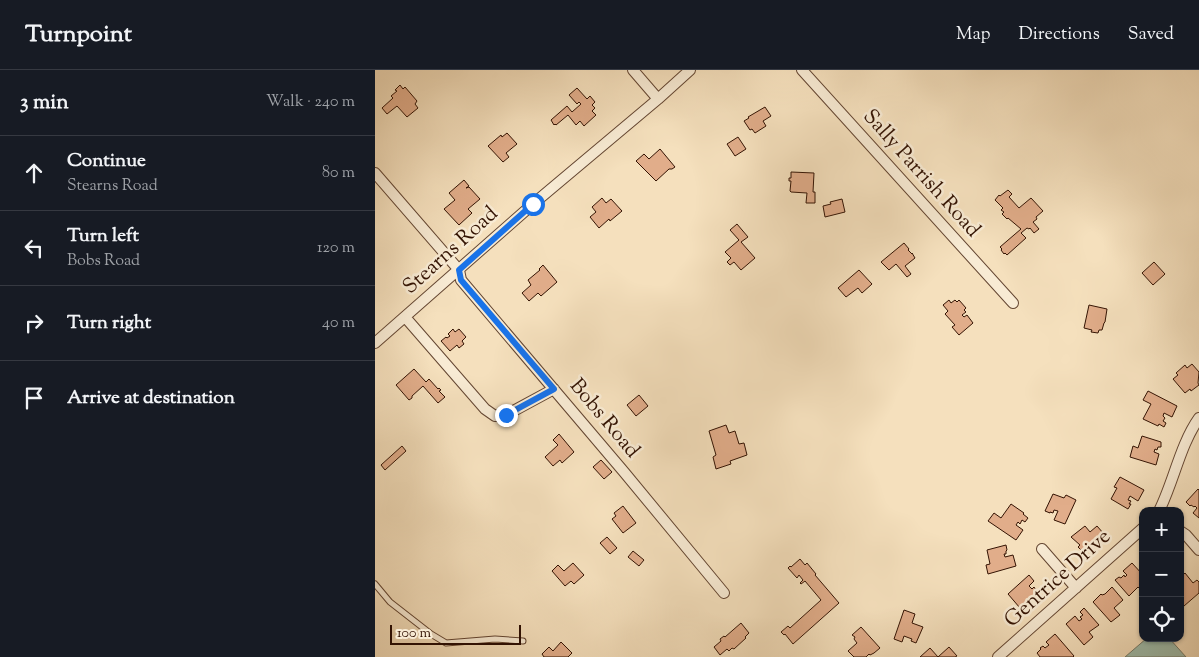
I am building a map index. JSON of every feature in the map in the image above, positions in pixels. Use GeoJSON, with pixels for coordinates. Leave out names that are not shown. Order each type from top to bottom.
{"type":"FeatureCollection","features":[{"type":"Feature","properties":{"kind":"street"},"geometry":{"type":"LineString","coordinates":[[633,70],[658,99]]}},
{"type":"Feature","properties":{"kind":"street","name":"Stearns Road"},"geometry":{"type":"LineString","coordinates":[[375,344],[533,204],[690,70]]}},
{"type":"Feature","properties":{"kind":"street","name":"Sally Parrish Road"},"geometry":{"type":"LineString","coordinates":[[802,70],[1013,303]]}},
{"type":"Feature","properties":{"kind":"street","name":"Bobs Road"},"geometry":{"type":"LineString","coordinates":[[375,174],[459,270],[461,280],[724,593]]}},
{"type":"Feature","properties":{"kind":"street"},"geometry":{"type":"LineString","coordinates":[[405,317],[485,409],[495,416],[506,415],[554,389]]}},
{"type":"Feature","properties":{"kind":"street"},"geometry":{"type":"LineString","coordinates":[[1161,507],[1191,430],[1199,418]]}},
{"type":"Feature","properties":{"kind":"street","name":"Gentrice Drive"},"geometry":{"type":"LineString","coordinates":[[998,657],[1139,532]]}},
{"type":"Feature","properties":{"kind":"street"},"geometry":{"type":"LineString","coordinates":[[1184,534],[1199,550]]}},
{"type":"Feature","properties":{"kind":"street"},"geometry":{"type":"LineString","coordinates":[[1042,549],[1076,588]]}},
{"type":"Feature","properties":{"kind":"lane"},"geometry":{"type":"LineString","coordinates":[[375,584],[390,602],[431,634],[446,643],[495,639],[523,641]]}},
{"type":"Feature","properties":{"kind":"shaded area"},"geometry":{"type":"Polygon","coordinates":[[[1142,642],[1173,642],[1186,657],[1125,657],[1142,642]]]}},
{"type":"Feature","properties":{"kind":"building"},"geometry":{"type":"Polygon","coordinates":[[[400,85],[403,89],[405,87],[417,101],[415,104],[418,108],[407,117],[397,106],[387,114],[382,108],[393,98],[391,96],[400,85]]]}},
{"type":"Feature","properties":{"kind":"building"},"geometry":{"type":"Polygon","coordinates":[[[577,88],[587,99],[590,96],[595,102],[592,105],[595,108],[592,111],[596,115],[584,126],[580,121],[576,125],[568,115],[554,125],[551,120],[567,106],[572,112],[581,104],[579,102],[577,104],[569,95],[577,88]]]}},
{"type":"Feature","properties":{"kind":"building"},"geometry":{"type":"Polygon","coordinates":[[[765,107],[771,116],[763,121],[766,126],[755,133],[752,129],[750,130],[744,121],[765,107]]]}},
{"type":"Feature","properties":{"kind":"building"},"geometry":{"type":"Polygon","coordinates":[[[507,133],[517,144],[506,153],[509,157],[503,162],[488,146],[501,135],[502,137],[507,133]]]}},
{"type":"Feature","properties":{"kind":"building"},"geometry":{"type":"Polygon","coordinates":[[[738,137],[746,149],[735,156],[727,144],[738,137]]]}},
{"type":"Feature","properties":{"kind":"building"},"geometry":{"type":"Polygon","coordinates":[[[660,149],[675,167],[669,169],[656,181],[636,161],[644,154],[649,159],[660,149]]]}},
{"type":"Feature","properties":{"kind":"building"},"geometry":{"type":"Polygon","coordinates":[[[791,172],[814,173],[813,192],[815,192],[815,203],[806,203],[807,193],[790,191],[791,181],[789,181],[789,178],[791,178],[791,172]]]}},
{"type":"Feature","properties":{"kind":"building"},"geometry":{"type":"Polygon","coordinates":[[[464,180],[469,186],[466,188],[469,187],[480,199],[468,209],[472,213],[459,225],[444,209],[455,200],[449,193],[464,180]]]}},
{"type":"Feature","properties":{"kind":"building"},"geometry":{"type":"Polygon","coordinates":[[[1008,190],[1012,194],[1009,197],[1019,208],[1031,198],[1043,211],[1033,222],[1039,229],[1034,233],[1030,228],[1027,228],[1021,233],[1026,238],[1007,255],[1004,254],[1000,247],[1021,229],[1002,214],[1004,212],[1001,210],[1003,208],[995,200],[999,195],[1008,190]]]}},
{"type":"Feature","properties":{"kind":"building"},"geometry":{"type":"Polygon","coordinates":[[[602,198],[606,203],[611,199],[622,211],[599,228],[590,217],[596,212],[592,207],[602,198]]]}},
{"type":"Feature","properties":{"kind":"building"},"geometry":{"type":"Polygon","coordinates":[[[842,199],[845,212],[825,217],[823,206],[842,199]]]}},
{"type":"Feature","properties":{"kind":"building"},"geometry":{"type":"Polygon","coordinates":[[[737,224],[748,237],[741,242],[755,258],[741,270],[734,262],[730,265],[727,262],[731,258],[725,252],[739,240],[730,230],[737,224]]]}},
{"type":"Feature","properties":{"kind":"building"},"geometry":{"type":"Polygon","coordinates":[[[904,243],[915,258],[905,266],[911,274],[907,277],[896,264],[889,270],[881,262],[904,243]]]}},
{"type":"Feature","properties":{"kind":"building"},"geometry":{"type":"Polygon","coordinates":[[[1154,262],[1165,274],[1153,285],[1142,273],[1154,262]]]}},
{"type":"Feature","properties":{"kind":"building"},"geometry":{"type":"Polygon","coordinates":[[[543,265],[557,282],[541,296],[538,293],[529,301],[522,293],[531,285],[528,280],[543,265]]]}},
{"type":"Feature","properties":{"kind":"building"},"geometry":{"type":"Polygon","coordinates":[[[859,270],[872,284],[862,293],[858,288],[846,297],[838,288],[859,270]]]}},
{"type":"Feature","properties":{"kind":"building"},"geometry":{"type":"Polygon","coordinates":[[[949,300],[951,303],[959,300],[966,308],[964,310],[966,312],[962,315],[964,317],[967,315],[973,323],[959,335],[952,327],[955,325],[945,314],[948,311],[943,305],[949,300]]]}},
{"type":"Feature","properties":{"kind":"building"},"geometry":{"type":"Polygon","coordinates":[[[1089,305],[1107,309],[1102,330],[1099,330],[1098,333],[1084,328],[1089,305]]]}},
{"type":"Feature","properties":{"kind":"building"},"geometry":{"type":"Polygon","coordinates":[[[453,329],[455,332],[459,329],[466,337],[462,341],[464,344],[459,348],[457,345],[450,351],[441,341],[450,336],[448,334],[453,329]]]}},
{"type":"Feature","properties":{"kind":"building"},"geometry":{"type":"Polygon","coordinates":[[[1192,364],[1199,372],[1199,385],[1185,393],[1173,379],[1178,375],[1176,373],[1185,365],[1187,368],[1192,364]]]}},
{"type":"Feature","properties":{"kind":"building"},"geometry":{"type":"Polygon","coordinates":[[[414,369],[426,382],[429,379],[439,388],[441,390],[439,391],[445,397],[438,403],[423,386],[409,400],[396,385],[414,369]]]}},
{"type":"Feature","properties":{"kind":"building"},"geometry":{"type":"Polygon","coordinates":[[[1148,391],[1177,406],[1172,417],[1164,413],[1163,416],[1165,418],[1163,421],[1166,423],[1164,427],[1143,419],[1151,404],[1143,400],[1148,391]]]}},
{"type":"Feature","properties":{"kind":"building"},"geometry":{"type":"Polygon","coordinates":[[[639,395],[648,406],[636,416],[627,405],[639,395]]]}},
{"type":"Feature","properties":{"kind":"building"},"geometry":{"type":"Polygon","coordinates":[[[726,425],[729,433],[735,431],[739,444],[744,443],[747,455],[730,461],[731,464],[716,469],[713,457],[716,455],[709,431],[726,425]]]}},
{"type":"Feature","properties":{"kind":"building"},"geometry":{"type":"Polygon","coordinates":[[[559,434],[574,452],[562,463],[560,460],[553,466],[545,457],[558,445],[553,440],[559,434]]]}},
{"type":"Feature","properties":{"kind":"building"},"geometry":{"type":"Polygon","coordinates":[[[1142,436],[1161,442],[1161,447],[1158,447],[1157,450],[1155,449],[1154,452],[1159,454],[1156,465],[1130,457],[1133,446],[1138,448],[1142,436]]]}},
{"type":"Feature","properties":{"kind":"building"},"geometry":{"type":"Polygon","coordinates":[[[402,446],[406,451],[385,470],[381,465],[402,446]]]}},
{"type":"Feature","properties":{"kind":"building"},"geometry":{"type":"Polygon","coordinates":[[[601,460],[612,472],[604,479],[593,467],[601,460]]]}},
{"type":"Feature","properties":{"kind":"building"},"geometry":{"type":"Polygon","coordinates":[[[1120,477],[1144,490],[1138,501],[1130,496],[1128,500],[1131,501],[1129,504],[1131,504],[1128,509],[1111,499],[1117,488],[1114,487],[1120,477]]]}},
{"type":"Feature","properties":{"kind":"building"},"geometry":{"type":"Polygon","coordinates":[[[1198,489],[1199,518],[1193,513],[1197,508],[1190,506],[1186,502],[1198,489]]]}},
{"type":"Feature","properties":{"kind":"building"},"geometry":{"type":"Polygon","coordinates":[[[1053,494],[1064,498],[1066,495],[1076,500],[1065,524],[1054,520],[1058,511],[1054,510],[1053,513],[1050,513],[1045,511],[1053,494]]]}},
{"type":"Feature","properties":{"kind":"building"},"geometry":{"type":"Polygon","coordinates":[[[1011,504],[1028,518],[1025,522],[1022,520],[1020,524],[1018,522],[1016,525],[1023,530],[1016,540],[988,521],[994,513],[1001,518],[1011,504]]]}},
{"type":"Feature","properties":{"kind":"building"},"geometry":{"type":"Polygon","coordinates":[[[623,506],[636,523],[623,533],[612,519],[616,516],[614,513],[623,506]]]}},
{"type":"Feature","properties":{"kind":"building"},"geometry":{"type":"Polygon","coordinates":[[[1085,526],[1090,532],[1097,526],[1104,534],[1084,553],[1078,547],[1080,545],[1071,537],[1085,526]]]}},
{"type":"Feature","properties":{"kind":"building"},"geometry":{"type":"Polygon","coordinates":[[[607,537],[617,548],[610,554],[600,543],[607,537]]]}},
{"type":"Feature","properties":{"kind":"building"},"geometry":{"type":"Polygon","coordinates":[[[1006,545],[1005,557],[1013,555],[1016,566],[988,574],[986,565],[990,564],[987,550],[1006,545]]]}},
{"type":"Feature","properties":{"kind":"building"},"geometry":{"type":"Polygon","coordinates":[[[633,551],[644,560],[639,566],[628,557],[633,551]]]}},
{"type":"Feature","properties":{"kind":"building"},"geometry":{"type":"Polygon","coordinates":[[[800,559],[805,565],[807,563],[839,603],[793,644],[781,632],[788,626],[790,628],[821,600],[805,581],[800,583],[803,580],[799,575],[797,578],[788,568],[800,559]]]}},
{"type":"Feature","properties":{"kind":"building"},"geometry":{"type":"Polygon","coordinates":[[[573,563],[584,575],[574,584],[571,581],[565,586],[552,571],[558,565],[564,571],[573,563]]]}},
{"type":"Feature","properties":{"kind":"building"},"geometry":{"type":"Polygon","coordinates":[[[1132,563],[1139,571],[1139,588],[1129,596],[1115,580],[1127,575],[1123,571],[1132,563]]]}},
{"type":"Feature","properties":{"kind":"building"},"geometry":{"type":"Polygon","coordinates":[[[1184,574],[1193,583],[1197,580],[1199,582],[1199,593],[1184,606],[1184,597],[1184,574]]]}},
{"type":"Feature","properties":{"kind":"building"},"geometry":{"type":"Polygon","coordinates":[[[1029,575],[1034,581],[1029,586],[1032,589],[1034,587],[1038,593],[1020,608],[1008,594],[1029,575]]]}},
{"type":"Feature","properties":{"kind":"building"},"geometry":{"type":"Polygon","coordinates":[[[1112,587],[1123,600],[1114,608],[1120,615],[1111,622],[1093,602],[1112,587]]]}},
{"type":"Feature","properties":{"kind":"building"},"geometry":{"type":"Polygon","coordinates":[[[1084,608],[1099,625],[1089,632],[1093,637],[1084,645],[1066,624],[1075,616],[1079,621],[1082,619],[1080,617],[1083,615],[1080,612],[1084,608]]]}},
{"type":"Feature","properties":{"kind":"building"},"geometry":{"type":"Polygon","coordinates":[[[904,610],[915,614],[912,623],[923,627],[916,643],[904,636],[902,642],[894,639],[904,610]]]}},
{"type":"Feature","properties":{"kind":"building"},"geometry":{"type":"Polygon","coordinates":[[[741,623],[749,633],[746,638],[734,649],[732,648],[729,651],[727,649],[720,655],[714,647],[721,641],[720,639],[741,623]]]}},
{"type":"Feature","properties":{"kind":"building"},"geometry":{"type":"Polygon","coordinates":[[[861,627],[880,648],[866,657],[854,657],[848,651],[857,643],[852,635],[861,627]]]}},
{"type":"Feature","properties":{"kind":"building"},"geometry":{"type":"Polygon","coordinates":[[[1055,634],[1073,657],[1040,657],[1037,653],[1040,648],[1043,646],[1045,648],[1049,645],[1046,642],[1055,634]]]}},
{"type":"Feature","properties":{"kind":"building"},"geometry":{"type":"Polygon","coordinates":[[[561,642],[572,653],[568,657],[544,657],[542,654],[549,647],[553,651],[561,642]]]}},
{"type":"Feature","properties":{"kind":"building"},"geometry":{"type":"Polygon","coordinates":[[[949,647],[957,656],[955,657],[938,657],[949,647]]]}},
{"type":"Feature","properties":{"kind":"building"},"geometry":{"type":"Polygon","coordinates":[[[930,648],[938,657],[920,657],[930,648]]]}},
{"type":"Feature","properties":{"kind":"route"},"geometry":{"type":"LineString","coordinates":[[506,415],[554,389],[461,280],[459,270],[533,204]]}}]}
